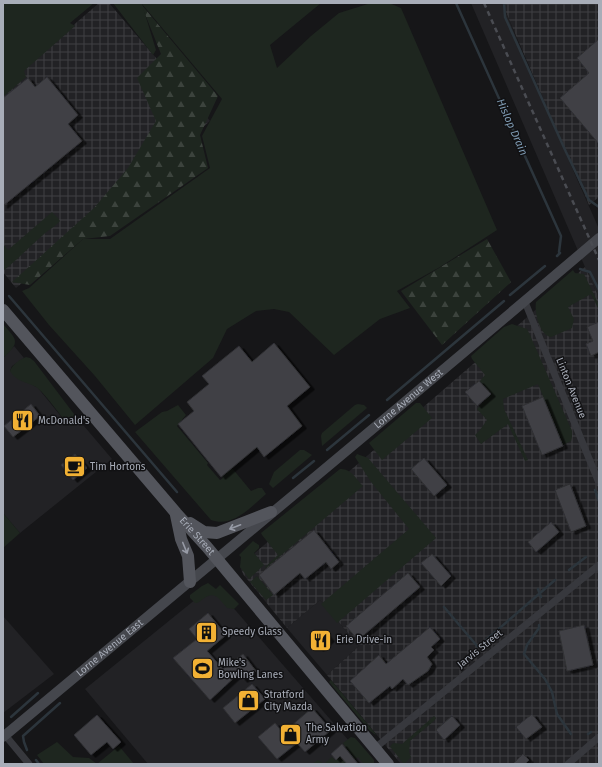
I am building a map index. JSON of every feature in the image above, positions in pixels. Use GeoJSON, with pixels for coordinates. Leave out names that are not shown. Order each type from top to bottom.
{"type":"FeatureCollection","features":[{"type":"Feature","properties":{"kind":"main road","name":"Lorne Avenue West"},"geometry":{"type":"LineString","coordinates":[[216,559],[525,302],[599,238]]}},
{"type":"Feature","properties":{"kind":"main road","name":"Erie Street"},"geometry":{"type":"LineString","coordinates":[[3,310],[216,559],[388,764]]}},
{"type":"Feature","properties":{"kind":"main road"},"geometry":{"type":"LineString","coordinates":[[176,514],[204,532],[217,533],[271,512]]}},
{"type":"Feature","properties":{"kind":"main road"},"geometry":{"type":"LineString","coordinates":[[176,514],[181,539],[188,556],[190,582]]}},
{"type":"Feature","properties":{"kind":"main road","name":"Lorne Avenue East"},"geometry":{"type":"LineString","coordinates":[[4,736],[216,559]]}},
{"type":"Feature","properties":{"kind":"street","name":"Linton Avenue"},"geometry":{"type":"LineString","coordinates":[[525,302],[599,483]]}},
{"type":"Feature","properties":{"kind":"street","name":"Jarvis Street"},"geometry":{"type":"LineString","coordinates":[[375,748],[599,565]]}},
{"type":"Feature","properties":{"kind":"street"},"geometry":{"type":"LineString","coordinates":[[4,736],[29,764]]}},
{"type":"Feature","properties":{"kind":"street"},"geometry":{"type":"LineString","coordinates":[[568,764],[599,737]]}},
{"type":"Feature","properties":{"kind":"shaded area"},"geometry":{"type":"Polygon","coordinates":[[[99,3],[109,3],[210,121],[16,288],[3,272],[3,86],[99,3]]]}},
{"type":"Feature","properties":{"kind":"shaded area"},"geometry":{"type":"Polygon","coordinates":[[[471,3],[502,3],[541,97],[599,229],[599,298],[585,267],[471,3]]]}},
{"type":"Feature","properties":{"kind":"shaded area"},"geometry":{"type":"Polygon","coordinates":[[[502,3],[599,3],[599,197],[589,205],[502,3]]]}},
{"type":"Feature","properties":{"kind":"shaded area"},"geometry":{"type":"Polygon","coordinates":[[[585,267],[599,298],[599,764],[401,764],[327,675],[359,646],[320,600],[287,628],[243,574],[240,566],[585,267]]]}},
{"type":"Feature","properties":{"kind":"shaded area"},"geometry":{"type":"Polygon","coordinates":[[[14,346],[24,358],[12,366],[10,371],[38,388],[68,425],[76,423],[78,419],[112,459],[20,533],[3,513],[3,358],[14,346]]]}},
{"type":"Feature","properties":{"kind":"shaded area"},"geometry":{"type":"Polygon","coordinates":[[[217,589],[369,764],[148,764],[85,689],[207,590],[217,589]]]}},
{"type":"Feature","properties":{"kind":"shaded area"},"geometry":{"type":"Polygon","coordinates":[[[320,600],[359,646],[327,675],[287,628],[320,600]]]}},
{"type":"Feature","properties":{"kind":"shaded area"},"geometry":{"type":"Polygon","coordinates":[[[3,616],[54,674],[3,713],[3,616]]]}},
{"type":"Feature","properties":{"kind":"green space"},"geometry":{"type":"Polygon","coordinates":[[[3,3],[94,3],[70,23],[75,26],[24,71],[26,77],[3,97],[3,3]]]}},
{"type":"Feature","properties":{"kind":"green space"},"geometry":{"type":"Polygon","coordinates":[[[113,3],[321,3],[270,45],[277,68],[311,36],[339,13],[371,3],[389,3],[401,8],[497,230],[440,267],[397,291],[410,308],[380,319],[334,355],[289,312],[274,309],[256,311],[227,329],[213,358],[135,425],[95,376],[49,325],[22,291],[29,288],[83,239],[110,239],[210,168],[202,136],[222,99],[142,4],[156,50],[153,55],[113,3]]]}},
{"type":"Feature","properties":{"kind":"green space"},"geometry":{"type":"Polygon","coordinates":[[[141,4],[218,96],[200,135],[208,168],[110,236],[83,239],[30,285],[12,282],[94,208],[128,168],[156,121],[137,78],[161,54],[141,4]]]}},
{"type":"Feature","properties":{"kind":"green space"},"geometry":{"type":"Polygon","coordinates":[[[52,212],[60,221],[3,271],[3,244],[8,250],[52,212]]]}},
{"type":"Feature","properties":{"kind":"green space"},"geometry":{"type":"Polygon","coordinates":[[[487,239],[511,282],[442,345],[401,291],[487,239]]]}},
{"type":"Feature","properties":{"kind":"green space"},"geometry":{"type":"Polygon","coordinates":[[[573,270],[575,273],[584,274],[599,305],[599,310],[591,294],[568,307],[574,319],[572,328],[551,337],[547,336],[541,328],[537,317],[536,302],[573,270]]]}},
{"type":"Feature","properties":{"kind":"green space"},"geometry":{"type":"Polygon","coordinates":[[[3,324],[14,338],[15,344],[9,353],[3,358],[3,324]]]}},
{"type":"Feature","properties":{"kind":"green space"},"geometry":{"type":"Polygon","coordinates":[[[512,324],[527,329],[572,431],[571,441],[563,445],[538,384],[503,399],[504,409],[528,460],[525,461],[508,424],[481,444],[475,435],[487,420],[477,409],[490,395],[480,381],[485,375],[471,356],[504,327],[512,324]]]}},
{"type":"Feature","properties":{"kind":"green space"},"geometry":{"type":"Polygon","coordinates":[[[26,357],[34,361],[78,419],[72,426],[68,425],[48,399],[36,387],[18,379],[10,371],[12,367],[26,357]]]}},
{"type":"Feature","properties":{"kind":"green space"},"geometry":{"type":"Polygon","coordinates":[[[416,403],[420,403],[432,418],[382,460],[369,443],[416,403]]]}},
{"type":"Feature","properties":{"kind":"green space"},"geometry":{"type":"Polygon","coordinates":[[[358,404],[364,405],[367,408],[322,446],[322,433],[358,404]]]}},
{"type":"Feature","properties":{"kind":"green space"},"geometry":{"type":"Polygon","coordinates":[[[178,405],[186,415],[177,426],[208,463],[207,465],[220,480],[223,478],[222,476],[232,468],[251,491],[262,488],[266,494],[248,510],[234,519],[219,522],[211,520],[135,432],[162,412],[178,405]]]}},
{"type":"Feature","properties":{"kind":"green space"},"geometry":{"type":"Polygon","coordinates":[[[300,450],[304,450],[312,455],[273,488],[269,484],[274,472],[300,450]]]}},
{"type":"Feature","properties":{"kind":"green space"},"geometry":{"type":"Polygon","coordinates":[[[357,454],[368,458],[436,538],[337,623],[321,604],[409,529],[371,482],[355,457],[357,454]]]}},
{"type":"Feature","properties":{"kind":"green space"},"geometry":{"type":"Polygon","coordinates":[[[340,469],[350,472],[363,486],[266,568],[265,567],[278,555],[261,533],[340,469]]]}},
{"type":"Feature","properties":{"kind":"green space"},"geometry":{"type":"Polygon","coordinates":[[[3,513],[20,533],[3,548],[3,513]]]}},
{"type":"Feature","properties":{"kind":"green space"},"geometry":{"type":"Polygon","coordinates":[[[253,541],[259,545],[259,548],[254,553],[264,565],[249,579],[240,567],[241,557],[239,555],[253,541]]]}},
{"type":"Feature","properties":{"kind":"green space"},"geometry":{"type":"Polygon","coordinates":[[[257,576],[273,595],[266,600],[250,582],[257,576]]]}},
{"type":"Feature","properties":{"kind":"green space"},"geometry":{"type":"Polygon","coordinates":[[[208,583],[216,589],[220,585],[239,604],[234,609],[227,608],[219,599],[211,595],[195,603],[190,598],[190,595],[208,583]]]}},
{"type":"Feature","properties":{"kind":"green space"},"geometry":{"type":"Polygon","coordinates":[[[331,680],[376,735],[370,731],[329,682],[331,680]]]}},
{"type":"Feature","properties":{"kind":"green space"},"geometry":{"type":"Polygon","coordinates":[[[434,716],[436,718],[434,721],[410,741],[409,752],[411,757],[404,764],[390,747],[394,743],[402,744],[434,716]]]}},
{"type":"Feature","properties":{"kind":"green space"},"geometry":{"type":"Polygon","coordinates":[[[351,737],[355,738],[374,760],[374,764],[364,764],[358,757],[350,764],[324,764],[332,757],[335,760],[340,757],[343,760],[350,754],[343,743],[351,737]]]}},
{"type":"Feature","properties":{"kind":"green space"},"geometry":{"type":"Polygon","coordinates":[[[57,742],[73,757],[89,758],[97,764],[44,764],[37,755],[57,742]]]}},
{"type":"Feature","properties":{"kind":"green space"},"geometry":{"type":"Polygon","coordinates":[[[119,746],[134,764],[97,764],[119,746]]]}},
{"type":"Feature","properties":{"kind":"green space"},"geometry":{"type":"Polygon","coordinates":[[[318,760],[324,764],[312,764],[318,760]]]}},
{"type":"Feature","properties":{"kind":"building"},"geometry":{"type":"Polygon","coordinates":[[[599,39],[599,144],[560,98],[589,73],[577,58],[599,39]]]}},
{"type":"Feature","properties":{"kind":"building"},"geometry":{"type":"Polygon","coordinates":[[[47,77],[78,115],[68,124],[82,141],[3,206],[3,98],[28,78],[35,87],[47,77]]]}},
{"type":"Feature","properties":{"kind":"building"},"geometry":{"type":"Polygon","coordinates":[[[599,322],[599,352],[591,356],[586,344],[593,341],[587,327],[599,322]]]}},
{"type":"Feature","properties":{"kind":"building"},"geometry":{"type":"Polygon","coordinates":[[[274,343],[310,387],[287,406],[302,426],[264,457],[257,447],[221,477],[178,424],[194,411],[187,402],[209,384],[202,376],[239,346],[252,362],[274,343]]]}},
{"type":"Feature","properties":{"kind":"building"},"geometry":{"type":"Polygon","coordinates":[[[479,381],[491,394],[477,406],[465,392],[479,381]]]}},
{"type":"Feature","properties":{"kind":"building"},"geometry":{"type":"Polygon","coordinates":[[[543,397],[563,446],[542,455],[522,406],[543,397]]]}},
{"type":"Feature","properties":{"kind":"building","name":"McDonald's"},"geometry":{"type":"Polygon","coordinates":[[[31,404],[40,416],[13,437],[4,426],[31,404]]]}},
{"type":"Feature","properties":{"kind":"building","name":"Tim Hortons"},"geometry":{"type":"Polygon","coordinates":[[[75,454],[87,468],[73,480],[61,465],[75,454]]]}},
{"type":"Feature","properties":{"kind":"building"},"geometry":{"type":"Polygon","coordinates":[[[424,458],[447,485],[434,496],[411,469],[424,458]]]}},
{"type":"Feature","properties":{"kind":"building"},"geometry":{"type":"Polygon","coordinates":[[[570,484],[586,526],[571,532],[555,490],[570,484]]]}},
{"type":"Feature","properties":{"kind":"building"},"geometry":{"type":"Polygon","coordinates":[[[551,522],[559,532],[536,552],[528,542],[551,522]]]}},
{"type":"Feature","properties":{"kind":"building"},"geometry":{"type":"Polygon","coordinates":[[[314,530],[339,562],[331,569],[326,562],[305,579],[300,573],[274,595],[259,575],[314,530]]]}},
{"type":"Feature","properties":{"kind":"building"},"geometry":{"type":"Polygon","coordinates":[[[432,554],[451,576],[441,586],[421,563],[432,554]]]}},
{"type":"Feature","properties":{"kind":"building"},"geometry":{"type":"Polygon","coordinates":[[[408,573],[420,587],[358,640],[346,626],[408,573]]]}},
{"type":"Feature","properties":{"kind":"building"},"geometry":{"type":"Polygon","coordinates":[[[208,613],[226,635],[207,651],[223,669],[243,654],[256,671],[243,680],[238,674],[210,700],[173,658],[197,639],[189,629],[208,613]]]}},
{"type":"Feature","properties":{"kind":"building"},"geometry":{"type":"Polygon","coordinates":[[[584,625],[593,665],[567,671],[559,631],[584,625]]]}},
{"type":"Feature","properties":{"kind":"building"},"geometry":{"type":"Polygon","coordinates":[[[430,627],[440,639],[431,647],[434,650],[427,657],[432,664],[428,671],[408,685],[403,679],[392,689],[390,686],[369,703],[350,681],[379,655],[386,664],[430,627]]]}},
{"type":"Feature","properties":{"kind":"building"},"geometry":{"type":"Polygon","coordinates":[[[323,631],[330,639],[319,649],[312,641],[323,631]]]}},
{"type":"Feature","properties":{"kind":"building"},"geometry":{"type":"Polygon","coordinates":[[[252,684],[265,699],[235,723],[223,708],[252,684]]]}},
{"type":"Feature","properties":{"kind":"building"},"geometry":{"type":"Polygon","coordinates":[[[312,708],[331,730],[305,752],[297,743],[277,759],[258,737],[275,723],[283,733],[312,708]]]}},
{"type":"Feature","properties":{"kind":"building"},"geometry":{"type":"Polygon","coordinates":[[[532,714],[542,727],[526,739],[516,727],[532,714]]]}},
{"type":"Feature","properties":{"kind":"building"},"geometry":{"type":"Polygon","coordinates":[[[97,715],[121,742],[113,749],[107,742],[91,755],[74,735],[97,715]]]}},
{"type":"Feature","properties":{"kind":"building"},"geometry":{"type":"Polygon","coordinates":[[[452,716],[460,725],[444,740],[436,730],[452,716]]]}},
{"type":"Feature","properties":{"kind":"building"},"geometry":{"type":"Polygon","coordinates":[[[342,744],[358,764],[347,764],[340,756],[336,760],[331,754],[342,744]]]}},
{"type":"Feature","properties":{"kind":"building"},"geometry":{"type":"Polygon","coordinates":[[[523,754],[529,760],[525,764],[513,764],[523,754]]]}},
{"type":"Feature","properties":{"kind":"waterway","name":"Hislop Drain"},"geometry":{"type":"LineString","coordinates":[[456,3],[561,236],[559,252]]}},
{"type":"Feature","properties":{"kind":"waterway"},"geometry":{"type":"LineString","coordinates":[[504,3],[505,17],[566,152],[589,200],[599,207]]}},
{"type":"Feature","properties":{"kind":"waterway","name":"Hislop Drain"},"geometry":{"type":"LineString","coordinates":[[557,256],[560,253]]}},
{"type":"Feature","properties":{"kind":"waterway"},"geometry":{"type":"LineString","coordinates":[[510,295],[545,266]]}},
{"type":"Feature","properties":{"kind":"waterway","name":"Hislop Drain"},"geometry":{"type":"LineString","coordinates":[[580,269],[590,272],[599,290]]}},
{"type":"Feature","properties":{"kind":"waterway"},"geometry":{"type":"LineString","coordinates":[[9,296],[177,492]]}},
{"type":"Feature","properties":{"kind":"waterway"},"geometry":{"type":"LineString","coordinates":[[387,400],[504,301]]}},
{"type":"Feature","properties":{"kind":"waterway"},"geometry":{"type":"LineString","coordinates":[[327,450],[369,415]]}},
{"type":"Feature","properties":{"kind":"waterway"},"geometry":{"type":"LineString","coordinates":[[293,478],[314,461]]}},
{"type":"Feature","properties":{"kind":"waterway"},"geometry":{"type":"LineString","coordinates":[[595,490],[599,501]]}},
{"type":"Feature","properties":{"kind":"waterway"},"geometry":{"type":"LineString","coordinates":[[569,570],[586,557]]}},
{"type":"Feature","properties":{"kind":"waterway"},"geometry":{"type":"LineString","coordinates":[[444,607],[478,647],[555,580]]}},
{"type":"Feature","properties":{"kind":"waterway"},"geometry":{"type":"LineString","coordinates":[[538,589],[541,597]]}},
{"type":"Feature","properties":{"kind":"waterway"},"geometry":{"type":"LineString","coordinates":[[539,625],[539,628],[527,645],[524,654],[545,679],[552,692],[557,714],[571,734]]}},
{"type":"Feature","properties":{"kind":"waterway"},"geometry":{"type":"LineString","coordinates":[[11,717],[38,693]]}},
{"type":"Feature","properties":{"kind":"waterway"},"geometry":{"type":"LineString","coordinates":[[27,750],[23,736],[60,703]]}},
{"type":"Feature","properties":{"kind":"waterway"},"geometry":{"type":"LineString","coordinates":[[36,760],[39,764]]}},
{"type":"Feature","properties":{"kind":"railway"},"geometry":{"type":"LineString","coordinates":[[484,3],[599,260]]}},
{"type":"Feature","properties":{"kind":"place","name":"McDonald's"},"geometry":{"type":"Point","coordinates":[22,421]}},
{"type":"Feature","properties":{"kind":"place","name":"Tim Hortons"},"geometry":{"type":"Point","coordinates":[74,467]}},
{"type":"Feature","properties":{"kind":"place","name":"Speedy Glass"},"geometry":{"type":"Point","coordinates":[207,632]}},
{"type":"Feature","properties":{"kind":"place","name":"Erie Drive-in"},"geometry":{"type":"Point","coordinates":[321,640]}},
{"type":"Feature","properties":{"kind":"place","name":"Mike's Bowling Lanes"},"geometry":{"type":"Point","coordinates":[203,669]}},
{"type":"Feature","properties":{"kind":"place","name":"Stratford City Mazda"},"geometry":{"type":"Point","coordinates":[249,701]}},
{"type":"Feature","properties":{"kind":"place","name":"The Salvation Army"},"geometry":{"type":"Point","coordinates":[290,734]}}]}
